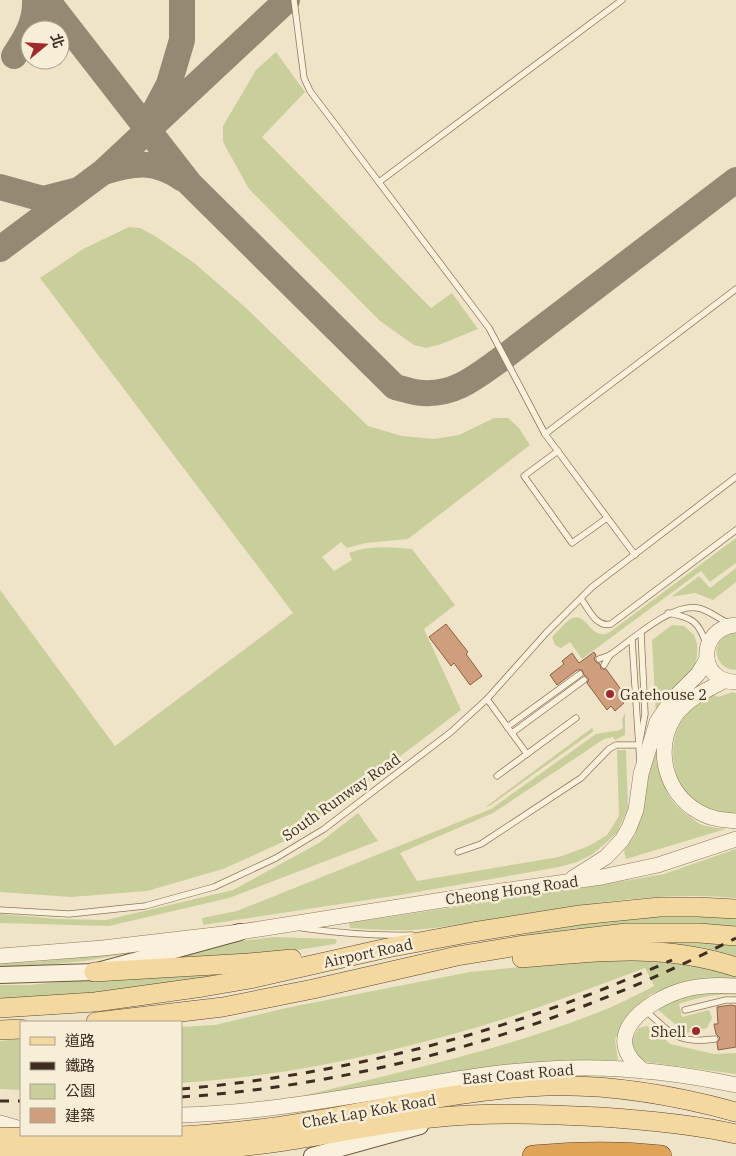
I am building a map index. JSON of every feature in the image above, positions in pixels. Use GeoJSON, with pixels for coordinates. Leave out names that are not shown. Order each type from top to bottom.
{"type":"FeatureCollection","features":[{"type":"Feature","properties":{"kind":"highway"},"geometry":{"type":"LineString","coordinates":[[533,1156],[608,1152],[661,1156]]}},
{"type":"Feature","properties":{"kind":"main road","name":"Airport Road"},"geometry":{"type":"LineString","coordinates":[[0,1008],[95,1002],[203,987],[473,932],[629,909],[698,907],[736,910]]}},
{"type":"Feature","properties":{"kind":"main road"},"geometry":{"type":"LineString","coordinates":[[94,972],[240,932]]}},
{"type":"Feature","properties":{"kind":"main road","name":"Airport Road"},"geometry":{"type":"LineString","coordinates":[[104,1021],[223,1007],[457,956],[518,946],[626,933],[699,933],[736,936]]}},
{"type":"Feature","properties":{"kind":"main road"},"geometry":{"type":"LineString","coordinates":[[0,975],[94,972],[249,963],[387,948]]}},
{"type":"Feature","properties":{"kind":"main road"},"geometry":{"type":"LineString","coordinates":[[399,970],[623,950],[680,953],[715,960],[736,967]]}},
{"type":"Feature","properties":{"kind":"main road"},"geometry":{"type":"LineString","coordinates":[[0,1030],[20,1029]]}},
{"type":"Feature","properties":{"kind":"main road","name":"Chek Lap Kok Road"},"geometry":{"type":"LineString","coordinates":[[0,1153],[142,1145],[176,1137],[299,1124],[472,1093],[546,1086],[599,1087],[650,1093],[736,1112]]}},
{"type":"Feature","properties":{"kind":"main road","name":"Chek Lap Kok Road"},"geometry":{"type":"LineString","coordinates":[[0,1137],[142,1145],[178,1152],[246,1146],[458,1115],[528,1114],[643,1120],[736,1134]]}},
{"type":"Feature","properties":{"kind":"main road"},"geometry":{"type":"LineString","coordinates":[[312,1156],[458,1115]]}},
{"type":"Feature","properties":{"kind":"street"},"geometry":{"type":"LineString","coordinates":[[565,882],[593,866],[620,843],[629,828],[636,810],[641,774],[656,722],[671,701],[698,674],[711,639],[725,627],[736,625]]}},
{"type":"Feature","properties":{"kind":"street"},"geometry":{"type":"LineString","coordinates":[[707,653],[715,674],[730,681]]}},
{"type":"Feature","properties":{"kind":"street"},"geometry":{"type":"LineString","coordinates":[[730,681],[693,698],[676,716],[666,737],[664,759],[671,782],[678,794],[688,805],[707,816],[736,821]]}},
{"type":"Feature","properties":{"kind":"street","name":"Cheong Hong Road"},"geometry":{"type":"LineString","coordinates":[[285,925],[640,870],[698,853],[736,839]]}},
{"type":"Feature","properties":{"kind":"street"},"geometry":{"type":"LineString","coordinates":[[0,956],[103,948],[285,925]]}},
{"type":"Feature","properties":{"kind":"street"},"geometry":{"type":"LineString","coordinates":[[644,1071],[631,1060],[625,1045],[628,1026],[635,1016],[667,996],[682,990],[702,986],[736,986]]}},
{"type":"Feature","properties":{"kind":"street","name":"East Coast Road"},"geometry":{"type":"LineString","coordinates":[[182,1115],[209,1114],[300,1104],[495,1074],[549,1068],[612,1068],[702,1078],[736,1085]]}},
{"type":"Feature","properties":{"kind":"street"},"geometry":{"type":"LineString","coordinates":[[0,1122],[20,1120]]}},
{"type":"Feature","properties":{"kind":"street"},"geometry":{"type":"LineString","coordinates":[[0,1122],[20,1129]]}},
{"type":"Feature","properties":{"kind":"street"},"geometry":{"type":"LineString","coordinates":[[27,1156],[27,1146],[33,1136]]}},
{"type":"Feature","properties":{"kind":"lane"},"geometry":{"type":"LineString","coordinates":[[294,0],[304,78],[310,91],[489,328],[545,434],[635,555]]}},
{"type":"Feature","properties":{"kind":"lane"},"geometry":{"type":"LineString","coordinates":[[380,182],[622,0]]}},
{"type":"Feature","properties":{"kind":"lane"},"geometry":{"type":"LineString","coordinates":[[545,434],[736,289]]}},
{"type":"Feature","properties":{"kind":"lane"},"geometry":{"type":"LineString","coordinates":[[558,451],[524,476],[572,543],[607,518]]}},
{"type":"Feature","properties":{"kind":"lane","name":"South Runway Road"},"geometry":{"type":"LineString","coordinates":[[0,910],[69,914],[146,906],[214,887],[276,858],[324,829],[451,732],[487,699],[546,633],[592,588],[736,477]]}},
{"type":"Feature","properties":{"kind":"lane"},"geometry":{"type":"LineString","coordinates":[[581,598],[599,623],[611,624],[736,530]]}},
{"type":"Feature","properties":{"kind":"lane"},"geometry":{"type":"LineString","coordinates":[[601,662],[668,613],[680,608],[706,610],[721,620],[736,625]]}},
{"type":"Feature","properties":{"kind":"lane"},"geometry":{"type":"LineString","coordinates":[[668,613],[684,616],[695,622],[702,633],[707,653]]}},
{"type":"Feature","properties":{"kind":"lane"},"geometry":{"type":"LineString","coordinates":[[639,745],[646,707],[641,633]]}},
{"type":"Feature","properties":{"kind":"lane"},"geometry":{"type":"LineString","coordinates":[[632,640],[641,774]]}},
{"type":"Feature","properties":{"kind":"lane"},"geometry":{"type":"LineString","coordinates":[[507,727],[580,674]]}},
{"type":"Feature","properties":{"kind":"lane"},"geometry":{"type":"LineString","coordinates":[[512,733],[584,680]]}},
{"type":"Feature","properties":{"kind":"lane"},"geometry":{"type":"LineString","coordinates":[[487,699],[527,754]]}},
{"type":"Feature","properties":{"kind":"lane"},"geometry":{"type":"LineString","coordinates":[[497,776],[576,718]]}},
{"type":"Feature","properties":{"kind":"lane"},"geometry":{"type":"LineString","coordinates":[[458,852],[481,844],[581,778],[609,749],[616,745],[639,745]]}},
{"type":"Feature","properties":{"kind":"lane"},"geometry":{"type":"LineString","coordinates":[[285,925],[337,932],[391,936],[418,934]]}},
{"type":"Feature","properties":{"kind":"lane"},"geometry":{"type":"LineString","coordinates":[[427,934],[473,932]]}},
{"type":"Feature","properties":{"kind":"lane"},"geometry":{"type":"LineString","coordinates":[[685,1010],[726,1000],[736,1000]]}},
{"type":"Feature","properties":{"kind":"lane"},"geometry":{"type":"LineString","coordinates":[[644,1009],[670,1033],[678,1037],[696,1041],[715,1039]]}},
{"type":"Feature","properties":{"kind":"green space"},"geometry":{"type":"Polygon","coordinates":[[[276,52],[305,92],[262,137],[431,308],[452,293],[478,329],[426,348],[414,345],[380,321],[249,189],[223,142],[223,126],[256,70],[276,52]]]}},
{"type":"Feature","properties":{"kind":"green space"},"geometry":{"type":"Polygon","coordinates":[[[129,227],[140,228],[155,236],[193,262],[245,307],[368,426],[402,436],[434,439],[459,435],[494,418],[508,418],[519,428],[530,445],[408,539],[366,543],[347,548],[341,542],[322,557],[334,571],[352,560],[349,553],[357,550],[380,547],[412,549],[455,605],[424,629],[461,710],[294,837],[223,869],[147,891],[71,897],[0,892],[0,590],[115,746],[293,613],[40,278],[83,249],[129,227]]]}},
{"type":"Feature","properties":{"kind":"green space"},"geometry":{"type":"Polygon","coordinates":[[[736,538],[736,563],[710,582],[701,571],[582,659],[570,642],[561,648],[555,645],[552,637],[574,617],[583,620],[597,633],[604,634],[610,632],[736,538]]]}},
{"type":"Feature","properties":{"kind":"green space"},"geometry":{"type":"Polygon","coordinates":[[[736,568],[736,582],[713,600],[695,593],[671,597],[699,576],[710,588],[736,568]]]}},
{"type":"Feature","properties":{"kind":"green space"},"geometry":{"type":"Polygon","coordinates":[[[672,625],[684,626],[694,635],[697,644],[697,657],[693,670],[668,692],[656,715],[652,640],[672,625]]]}},
{"type":"Feature","properties":{"kind":"green space"},"geometry":{"type":"Polygon","coordinates":[[[736,633],[736,670],[721,664],[716,652],[721,639],[736,633]]]}},
{"type":"Feature","properties":{"kind":"green space"},"geometry":{"type":"Polygon","coordinates":[[[733,692],[736,693],[736,814],[730,815],[700,806],[688,796],[677,777],[673,754],[676,732],[687,714],[712,694],[718,697],[733,692]]]}},
{"type":"Feature","properties":{"kind":"green space"},"geometry":{"type":"Polygon","coordinates":[[[625,713],[625,735],[615,740],[613,737],[604,739],[493,813],[400,853],[417,881],[559,857],[589,846],[607,835],[619,816],[617,750],[626,750],[628,808],[617,833],[593,854],[577,862],[559,867],[400,895],[203,925],[202,918],[237,911],[491,809],[596,734],[620,730],[623,727],[622,719],[625,713]]]}},
{"type":"Feature","properties":{"kind":"green space"},"geometry":{"type":"Polygon","coordinates":[[[592,728],[594,731],[491,805],[484,808],[592,728]]]}},
{"type":"Feature","properties":{"kind":"green space"},"geometry":{"type":"Polygon","coordinates":[[[661,728],[660,765],[665,788],[670,798],[678,807],[700,824],[726,829],[626,859],[624,851],[635,835],[643,809],[650,759],[661,728]]]}},
{"type":"Feature","properties":{"kind":"green space"},"geometry":{"type":"Polygon","coordinates":[[[358,813],[378,841],[229,898],[109,926],[0,923],[0,914],[59,919],[106,920],[233,890],[319,843],[358,813]]]}},
{"type":"Feature","properties":{"kind":"green space"},"geometry":{"type":"Polygon","coordinates":[[[736,849],[736,898],[698,896],[622,900],[413,930],[350,928],[349,923],[664,874],[736,849]]]}},
{"type":"Feature","properties":{"kind":"green space"},"geometry":{"type":"Polygon","coordinates":[[[669,912],[736,914],[736,929],[681,923],[620,925],[504,938],[617,918],[669,912]]]}},
{"type":"Feature","properties":{"kind":"green space"},"geometry":{"type":"Polygon","coordinates":[[[275,937],[335,939],[337,941],[335,944],[278,953],[169,960],[168,956],[231,942],[275,937]]]}},
{"type":"Feature","properties":{"kind":"green space"},"geometry":{"type":"Polygon","coordinates":[[[651,937],[736,944],[736,959],[651,942],[651,937]]]}},
{"type":"Feature","properties":{"kind":"green space"},"geometry":{"type":"Polygon","coordinates":[[[154,949],[85,961],[0,969],[0,963],[35,962],[154,949]]]}},
{"type":"Feature","properties":{"kind":"green space"},"geometry":{"type":"Polygon","coordinates":[[[643,958],[700,965],[736,975],[736,979],[685,981],[651,994],[624,1019],[615,1040],[618,1060],[547,1061],[459,1071],[285,1100],[483,1051],[561,1026],[613,1006],[654,986],[645,968],[507,1018],[387,1051],[264,1075],[182,1083],[182,1027],[215,1025],[286,1008],[470,972],[579,961],[643,958]]]}},
{"type":"Feature","properties":{"kind":"green space"},"geometry":{"type":"Polygon","coordinates":[[[159,972],[256,973],[90,995],[0,999],[0,985],[29,985],[159,972]]]}},
{"type":"Feature","properties":{"kind":"green space"},"geometry":{"type":"Polygon","coordinates":[[[692,992],[736,993],[736,995],[707,996],[679,1004],[682,1017],[709,1010],[712,1018],[707,1028],[686,1033],[657,1009],[692,992]]]}},
{"type":"Feature","properties":{"kind":"green space"},"geometry":{"type":"Polygon","coordinates":[[[647,1026],[670,1044],[714,1054],[736,1053],[736,1074],[646,1062],[634,1051],[632,1043],[635,1033],[639,1028],[647,1026]]]}},
{"type":"Feature","properties":{"kind":"green space"},"geometry":{"type":"Polygon","coordinates":[[[20,1039],[20,1090],[0,1089],[0,1041],[20,1039]]]}},
{"type":"Feature","properties":{"kind":"building"},"geometry":{"type":"Polygon","coordinates":[[[446,624],[468,652],[466,654],[482,676],[470,685],[454,663],[451,666],[429,637],[446,624]]]}},
{"type":"Feature","properties":{"kind":"building"},"geometry":{"type":"Polygon","coordinates":[[[594,652],[596,655],[594,659],[600,664],[601,669],[606,669],[625,695],[621,699],[624,703],[615,711],[611,706],[607,710],[587,683],[589,679],[582,670],[577,670],[557,685],[550,675],[564,664],[562,661],[572,653],[579,663],[594,652]]]}},
{"type":"Feature","properties":{"kind":"building"},"geometry":{"type":"Polygon","coordinates":[[[736,1006],[736,1047],[718,1050],[717,1043],[720,1038],[716,1034],[714,1024],[718,1024],[717,1007],[736,1006]]]}},
{"type":"Feature","properties":{"kind":"taxiway"},"geometry":{"type":"LineString","coordinates":[[14,56],[32,23],[35,0]]}},
{"type":"Feature","properties":{"kind":"taxiway"},"geometry":{"type":"LineString","coordinates":[[47,0],[190,184],[395,387],[409,391],[423,393],[446,391],[476,377],[736,180]]}},
{"type":"Feature","properties":{"kind":"taxiway"},"geometry":{"type":"LineString","coordinates":[[151,118],[169,84],[182,40],[182,0]]}},
{"type":"Feature","properties":{"kind":"taxiway"},"geometry":{"type":"LineString","coordinates":[[0,249],[103,172],[287,0]]}},
{"type":"Feature","properties":{"kind":"taxiway"},"geometry":{"type":"LineString","coordinates":[[104,172],[125,166],[145,165],[163,168],[183,179]]}},
{"type":"Feature","properties":{"kind":"taxiway"},"geometry":{"type":"LineString","coordinates":[[0,187],[43,199],[74,191]]}},
{"type":"Feature","properties":{"kind":"railway"},"geometry":{"type":"LineString","coordinates":[[182,1097],[253,1090],[325,1079],[396,1064],[466,1046],[536,1024],[604,998],[671,970],[736,938]]}},
{"type":"Feature","properties":{"kind":"railway"},"geometry":{"type":"LineString","coordinates":[[182,1089],[245,1082],[308,1072],[432,1045],[554,1008],[672,960]]}},
{"type":"Feature","properties":{"kind":"railway"},"geometry":{"type":"LineString","coordinates":[[0,1101],[20,1101]]}},
{"type":"Feature","properties":{"kind":"place","name":"Gatehouse 2"},"geometry":{"type":"Point","coordinates":[610,694]}},
{"type":"Feature","properties":{"kind":"place","name":"Shell"},"geometry":{"type":"Point","coordinates":[696,1031]}}]}
